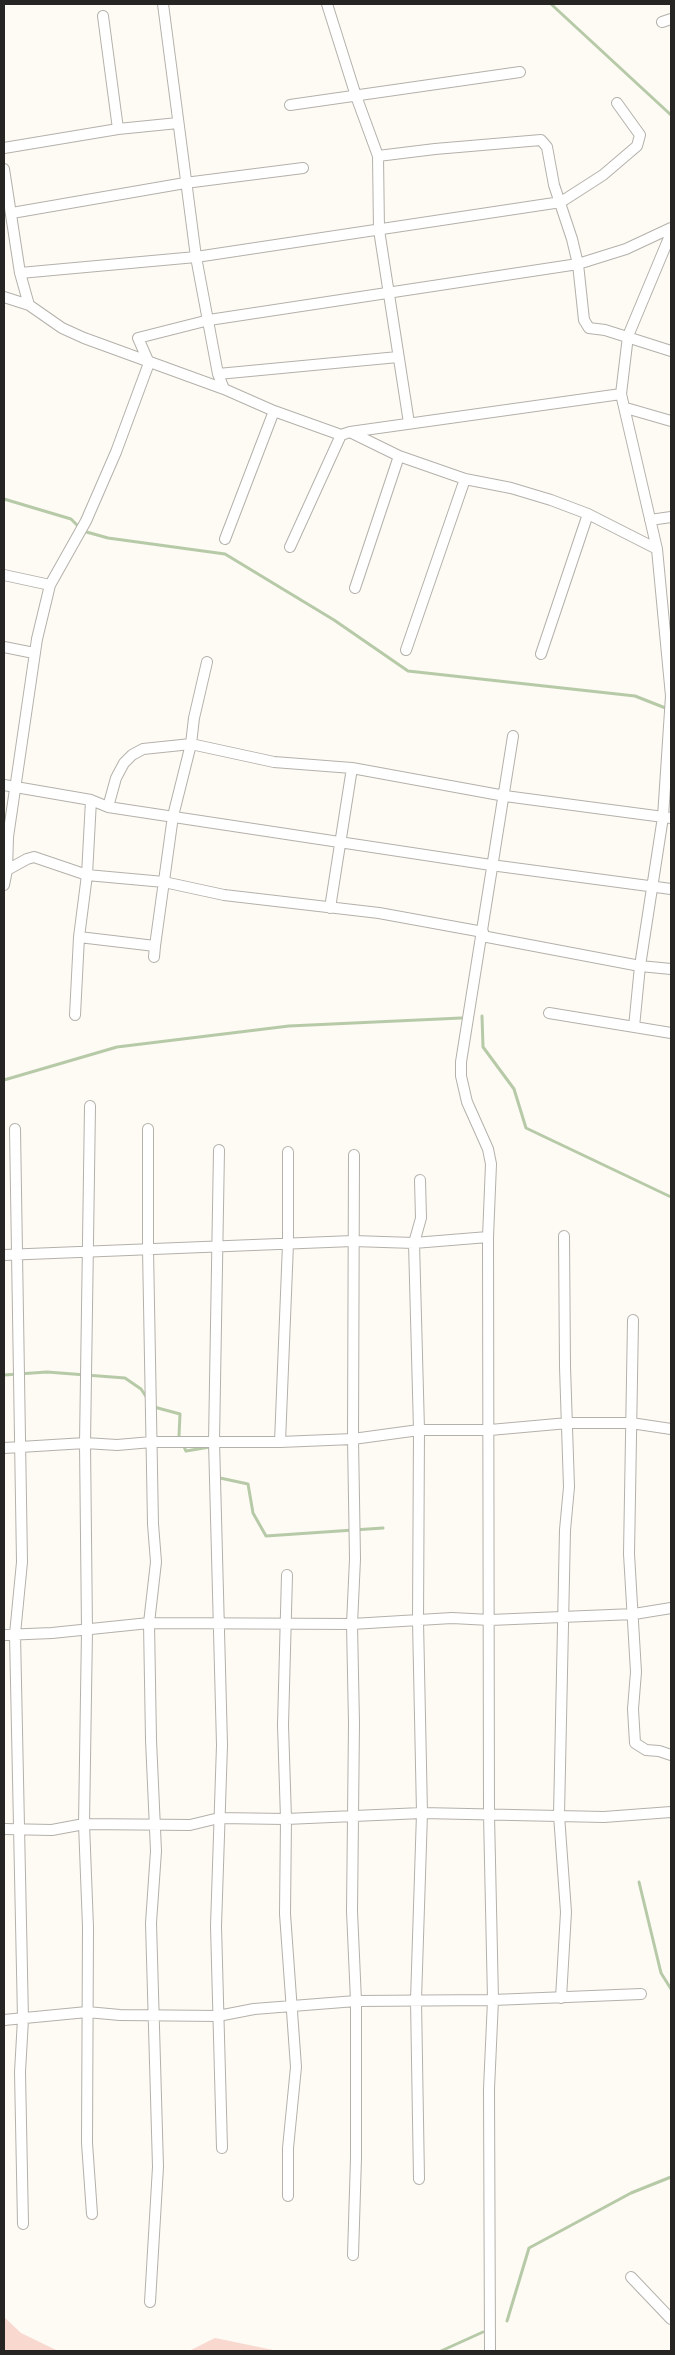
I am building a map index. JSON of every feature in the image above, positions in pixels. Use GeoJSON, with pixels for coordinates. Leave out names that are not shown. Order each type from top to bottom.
{"type":"FeatureCollection","features":[{"type":"Feature","properties":{"kind":"street"},"geometry":{"type":"LineString","coordinates":[[163,4],[196,257],[218,374],[224,390]]}},
{"type":"Feature","properties":{"kind":"street"},"geometry":{"type":"LineString","coordinates":[[327,4],[356,96],[378,156],[379,230],[409,423]]}},
{"type":"Feature","properties":{"kind":"street"},"geometry":{"type":"LineString","coordinates":[[103,16],[118,128]]}},
{"type":"Feature","properties":{"kind":"street"},"geometry":{"type":"LineString","coordinates":[[290,105],[520,72]]}},
{"type":"Feature","properties":{"kind":"street"},"geometry":{"type":"LineString","coordinates":[[20,273],[196,257],[561,202],[603,175],[638,146],[640,135],[617,103]]}},
{"type":"Feature","properties":{"kind":"street"},"geometry":{"type":"LineString","coordinates":[[4,148],[118,128],[178,123]]}},
{"type":"Feature","properties":{"kind":"street"},"geometry":{"type":"LineString","coordinates":[[378,156],[541,140],[547,147],[554,185],[561,202],[578,264],[584,320],[589,328],[628,336],[671,351]]}},
{"type":"Feature","properties":{"kind":"street"},"geometry":{"type":"LineString","coordinates":[[12,213],[185,183],[303,168]]}},
{"type":"Feature","properties":{"kind":"street"},"geometry":{"type":"LineString","coordinates":[[4,169],[20,273],[29,305]]}},
{"type":"Feature","properties":{"kind":"street"},"geometry":{"type":"LineString","coordinates":[[4,885],[8,870],[8,837],[34,653],[50,585],[86,521],[105,478],[148,362],[138,338],[209,320],[578,264],[626,249],[671,228]]}},
{"type":"Feature","properties":{"kind":"street"},"geometry":{"type":"LineString","coordinates":[[634,1027],[640,966],[667,817],[670,696],[657,549],[626,408],[621,394],[628,336],[671,233]]}},
{"type":"Feature","properties":{"kind":"street"},"geometry":{"type":"LineString","coordinates":[[4,297],[29,305],[62,328],[274,411],[345,434],[399,456],[465,479],[527,493],[588,514],[657,549]]}},
{"type":"Feature","properties":{"kind":"street"},"geometry":{"type":"LineString","coordinates":[[218,374],[398,356]]}},
{"type":"Feature","properties":{"kind":"street"},"geometry":{"type":"LineString","coordinates":[[345,434],[409,423],[497,413],[621,394]]}},
{"type":"Feature","properties":{"kind":"street"},"geometry":{"type":"LineString","coordinates":[[626,408],[671,421]]}},
{"type":"Feature","properties":{"kind":"street"},"geometry":{"type":"LineString","coordinates":[[225,539],[274,411]]}},
{"type":"Feature","properties":{"kind":"street"},"geometry":{"type":"LineString","coordinates":[[290,547],[345,434]]}},
{"type":"Feature","properties":{"kind":"street"},"geometry":{"type":"LineString","coordinates":[[355,588],[399,456]]}},
{"type":"Feature","properties":{"kind":"street"},"geometry":{"type":"LineString","coordinates":[[406,650],[465,479]]}},
{"type":"Feature","properties":{"kind":"street"},"geometry":{"type":"LineString","coordinates":[[541,654],[588,514]]}},
{"type":"Feature","properties":{"kind":"street"},"geometry":{"type":"LineString","coordinates":[[650,520],[671,517]]}},
{"type":"Feature","properties":{"kind":"street"},"geometry":{"type":"LineString","coordinates":[[4,575],[50,585]]}},
{"type":"Feature","properties":{"kind":"street"},"geometry":{"type":"LineString","coordinates":[[4,647],[34,653]]}},
{"type":"Feature","properties":{"kind":"street"},"geometry":{"type":"LineString","coordinates":[[154,957],[173,816],[192,744],[194,718],[207,662]]}},
{"type":"Feature","properties":{"kind":"street"},"geometry":{"type":"LineString","coordinates":[[490,2351],[489,2088],[493,2000],[489,1814],[490,1430],[488,1237],[491,1164],[488,1148],[467,1102],[461,1076],[461,1062],[491,865],[505,796],[513,736]]}},
{"type":"Feature","properties":{"kind":"street"},"geometry":{"type":"LineString","coordinates":[[108,807],[116,778],[124,763],[132,755],[143,749],[192,744],[274,762],[352,768],[505,796],[667,817]]}},
{"type":"Feature","properties":{"kind":"street"},"geometry":{"type":"LineString","coordinates":[[330,908],[352,768]]}},
{"type":"Feature","properties":{"kind":"street"},"geometry":{"type":"LineString","coordinates":[[4,785],[91,800],[108,807],[491,865],[671,889]]}},
{"type":"Feature","properties":{"kind":"street"},"geometry":{"type":"LineString","coordinates":[[75,1016],[79,937],[87,875],[91,800]]}},
{"type":"Feature","properties":{"kind":"street"},"geometry":{"type":"LineString","coordinates":[[8,870],[27,858],[34,857],[87,875],[164,882],[224,895],[379,913],[640,966],[671,969]]}},
{"type":"Feature","properties":{"kind":"street"},"geometry":{"type":"LineString","coordinates":[[79,937],[156,946]]}},
{"type":"Feature","properties":{"kind":"street"},"geometry":{"type":"LineString","coordinates":[[549,1013],[671,1033]]}},
{"type":"Feature","properties":{"kind":"street"},"geometry":{"type":"LineString","coordinates":[[90,1106],[84,1824],[88,1927],[87,2143],[92,2214]]}},
{"type":"Feature","properties":{"kind":"street"},"geometry":{"type":"LineString","coordinates":[[15,1129],[22,1562],[16,1634],[18,1828],[23,2019],[20,2072],[23,2224]]}},
{"type":"Feature","properties":{"kind":"street"},"geometry":{"type":"LineString","coordinates":[[148,1129],[148,1249],[156,1562],[149,1623],[151,1740],[156,1824],[151,1923],[158,2167],[150,2302]]}},
{"type":"Feature","properties":{"kind":"street"},"geometry":{"type":"LineString","coordinates":[[219,1150],[214,1441],[222,1745],[216,1926],[222,2148]]}},
{"type":"Feature","properties":{"kind":"street"},"geometry":{"type":"LineString","coordinates":[[280,1442],[288,1244],[288,1152]]}},
{"type":"Feature","properties":{"kind":"street"},"geometry":{"type":"LineString","coordinates":[[353,2255],[356,2158],[356,2001],[352,1911],[354,1723],[352,1624],[355,1559],[353,1439],[354,1155]]}},
{"type":"Feature","properties":{"kind":"street"},"geometry":{"type":"LineString","coordinates":[[419,2179],[416,2000],[422,1813],[417,1496],[419,1430],[414,1243],[421,1218],[420,1180]]}},
{"type":"Feature","properties":{"kind":"street"},"geometry":{"type":"LineString","coordinates":[[562,1998],[566,1912],[559,1815],[564,1530],[569,1487],[565,1368],[564,1236]]}},
{"type":"Feature","properties":{"kind":"street"},"geometry":{"type":"LineString","coordinates":[[4,1255],[89,1250],[353,1241],[414,1243],[488,1237]]}},
{"type":"Feature","properties":{"kind":"street"},"geometry":{"type":"LineString","coordinates":[[633,1320],[630,1554],[634,1614],[635,1743],[646,1750],[659,1751],[671,1755]]}},
{"type":"Feature","properties":{"kind":"street"},"geometry":{"type":"LineString","coordinates":[[4,1448],[86,1443],[117,1445],[152,1442],[280,1442],[353,1439],[419,1430],[490,1430],[568,1423],[631,1423],[671,1429]]}},
{"type":"Feature","properties":{"kind":"street"},"geometry":{"type":"LineString","coordinates":[[287,1575],[284,1625],[283,1725],[286,1819],[285,1914],[296,2067],[288,2148],[288,2196]]}},
{"type":"Feature","properties":{"kind":"street"},"geometry":{"type":"LineString","coordinates":[[4,1635],[87,1630],[149,1623],[352,1624],[452,1618],[490,1620],[634,1614],[671,1608]]}},
{"type":"Feature","properties":{"kind":"street"},"geometry":{"type":"LineString","coordinates":[[4,1828],[52,1830],[84,1824],[190,1825],[219,1818],[286,1819],[422,1813],[604,1817],[671,1812]]}},
{"type":"Feature","properties":{"kind":"street"},"geometry":{"type":"LineString","coordinates":[[4,2020],[88,2012],[153,2016],[218,2016],[254,2009],[356,2001],[493,2000],[524,1997],[562,1998],[641,1994]]}},
{"type":"Feature","properties":{"kind":"street"},"geometry":{"type":"LineString","coordinates":[[631,2277],[671,2319]]}},
{"type":"Feature","properties":{"kind":"shaded area"},"geometry":{"type":"Polygon","coordinates":[[[4,2317],[21,2333],[58,2351],[4,2351],[4,2317]]]}},
{"type":"Feature","properties":{"kind":"shaded area"},"geometry":{"type":"Polygon","coordinates":[[[215,2338],[278,2351],[189,2351],[215,2338]]]}},
{"type":"Feature","properties":{"kind":"waterway"},"geometry":{"type":"LineString","coordinates":[[551,4],[671,115]]}},
{"type":"Feature","properties":{"kind":"waterway"},"geometry":{"type":"LineString","coordinates":[[4,499],[71,519],[83,531],[108,538],[225,554],[334,620],[408,671],[635,696],[668,709]]}},
{"type":"Feature","properties":{"kind":"waterway"},"geometry":{"type":"LineString","coordinates":[[482,1016],[483,1047],[514,1089],[526,1128],[671,1197]]}},
{"type":"Feature","properties":{"kind":"waterway"},"geometry":{"type":"LineString","coordinates":[[4,1080],[117,1047],[289,1026],[461,1018]]}},
{"type":"Feature","properties":{"kind":"waterway"},"geometry":{"type":"LineString","coordinates":[[4,1375],[47,1372],[125,1378],[141,1389],[147,1398]]}},
{"type":"Feature","properties":{"kind":"waterway"},"geometry":{"type":"LineString","coordinates":[[154,1407],[180,1414],[179,1436],[186,1451],[210,1447],[211,1450]]}},
{"type":"Feature","properties":{"kind":"waterway"},"geometry":{"type":"LineString","coordinates":[[219,1475],[220,1478],[248,1484],[253,1513],[266,1536],[383,1528]]}},
{"type":"Feature","properties":{"kind":"waterway"},"geometry":{"type":"LineString","coordinates":[[639,1882],[661,1973],[671,1989]]}},
{"type":"Feature","properties":{"kind":"waterway"},"geometry":{"type":"LineString","coordinates":[[507,2321],[529,2248],[631,2193],[671,2177]]}},
{"type":"Feature","properties":{"kind":"waterway"},"geometry":{"type":"LineString","coordinates":[[441,2351],[483,2332]]}}]}
